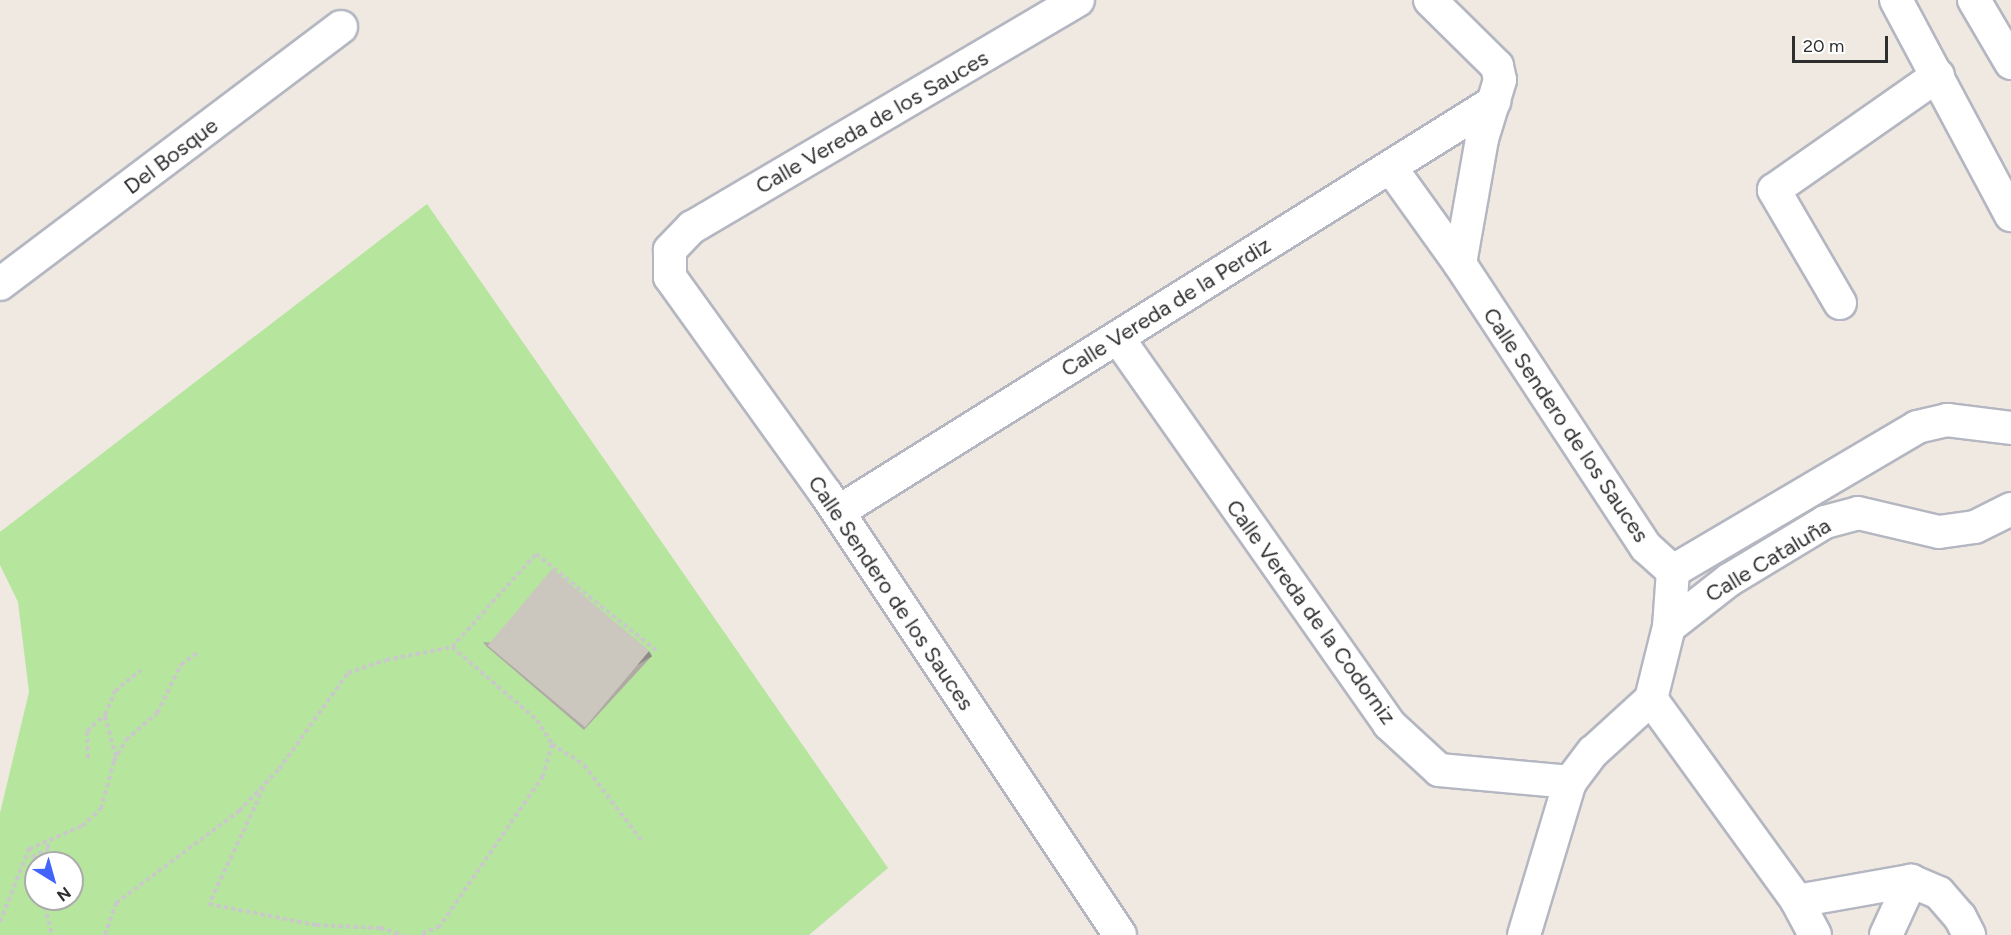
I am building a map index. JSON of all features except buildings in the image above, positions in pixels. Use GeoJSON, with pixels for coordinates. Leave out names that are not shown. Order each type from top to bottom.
{"type":"FeatureCollection","features":[{"type":"Feature","properties":{"kind":"street","name":"Calle Vereda de los Sauces"},"geometry":{"type":"LineString","coordinates":[[670,250],[692,227],[1078,0]]}},
{"type":"Feature","properties":{"kind":"street"},"geometry":{"type":"LineString","coordinates":[[1430,0],[1497,66],[1500,80],[1482,139],[1460,264]]}},
{"type":"Feature","properties":{"kind":"street"},"geometry":{"type":"LineString","coordinates":[[1896,0],[2011,215]]}},
{"type":"Feature","properties":{"kind":"street"},"geometry":{"type":"LineString","coordinates":[[1974,0],[2011,63]]}},
{"type":"Feature","properties":{"kind":"street","name":"Del Bosque"},"geometry":{"type":"LineString","coordinates":[[0,285],[341,27]]}},
{"type":"Feature","properties":{"kind":"street"},"geometry":{"type":"LineString","coordinates":[[1840,303],[1774,190],[1938,75]]}},
{"type":"Feature","properties":{"kind":"street","name":"Calle Vereda de la Perdiz"},"geometry":{"type":"LineString","coordinates":[[838,512],[1494,102]]}},
{"type":"Feature","properties":{"kind":"street","name":"Calle Sendero de los Sauces"},"geometry":{"type":"LineString","coordinates":[[1390,168],[1460,264],[1646,547],[1673,571]]}},
{"type":"Feature","properties":{"kind":"street","name":"Calle Sendero de los Sauces"},"geometry":{"type":"LineString","coordinates":[[670,250],[670,277],[838,512],[1120,935]]}},
{"type":"Feature","properties":{"kind":"street","name":"Calle Vereda de la Codorniz"},"geometry":{"type":"LineString","coordinates":[[1118,338],[1389,724],[1439,770],[1570,783]]}},
{"type":"Feature","properties":{"kind":"street","name":"Calle Cataluña"},"geometry":{"type":"LineString","coordinates":[[1673,571],[1917,427],[1947,420],[2011,428]]}},
{"type":"Feature","properties":{"kind":"street","name":"Calle Cataluña"},"geometry":{"type":"LineString","coordinates":[[1669,627],[1729,580],[1825,522],[1858,513],[1939,532],[1975,527],[2011,509]]}},
{"type":"Feature","properties":{"kind":"street"},"geometry":{"type":"LineString","coordinates":[[1524,935],[1570,783],[1593,752],[1651,699],[1669,627],[1673,571]]}},
{"type":"Feature","properties":{"kind":"street"},"geometry":{"type":"LineString","coordinates":[[1651,699],[1797,901],[1815,935]]}},
{"type":"Feature","properties":{"kind":"street"},"geometry":{"type":"LineString","coordinates":[[1797,901],[1911,880],[1939,893],[1969,935]]}},
{"type":"Feature","properties":{"kind":"street"},"geometry":{"type":"LineString","coordinates":[[1886,935],[1911,880]]}},
{"type":"Feature","properties":{"kind":"path"},"geometry":{"type":"LineString","coordinates":[[105,935],[116,903],[239,811],[266,783],[348,673],[386,660],[452,647],[536,554],[656,650]]}},
{"type":"Feature","properties":{"kind":"path"},"geometry":{"type":"LineString","coordinates":[[452,647],[537,720],[552,744],[584,765],[642,841]]}},
{"type":"Feature","properties":{"kind":"path"},"geometry":{"type":"LineString","coordinates":[[0,922],[29,849],[82,826],[101,809],[117,757],[126,740],[157,713],[181,665],[197,653]]}},
{"type":"Feature","properties":{"kind":"path"},"geometry":{"type":"LineString","coordinates":[[88,758],[87,731],[105,715],[115,691],[141,670]]}},
{"type":"Feature","properties":{"kind":"path"},"geometry":{"type":"LineString","coordinates":[[105,715],[117,757]]}},
{"type":"Feature","properties":{"kind":"path"},"geometry":{"type":"LineString","coordinates":[[420,935],[440,926],[543,776],[552,744]]}},
{"type":"Feature","properties":{"kind":"path"},"geometry":{"type":"LineString","coordinates":[[266,783],[209,904],[316,925],[380,928],[403,935]]}},
{"type":"Feature","properties":{"kind":"path"},"geometry":{"type":"LineString","coordinates":[[44,851],[48,849],[48,841]]}},
{"type":"Feature","properties":{"kind":"path"},"geometry":{"type":"LineString","coordinates":[[46,911],[52,935]]}},
{"type":"Feature","properties":{"kind":"green space"},"geometry":{"type":"Polygon","coordinates":[[[427,204],[888,868],[809,935],[0,935],[0,813],[29,692],[18,602],[0,565],[0,532],[427,204]]]}}]}
